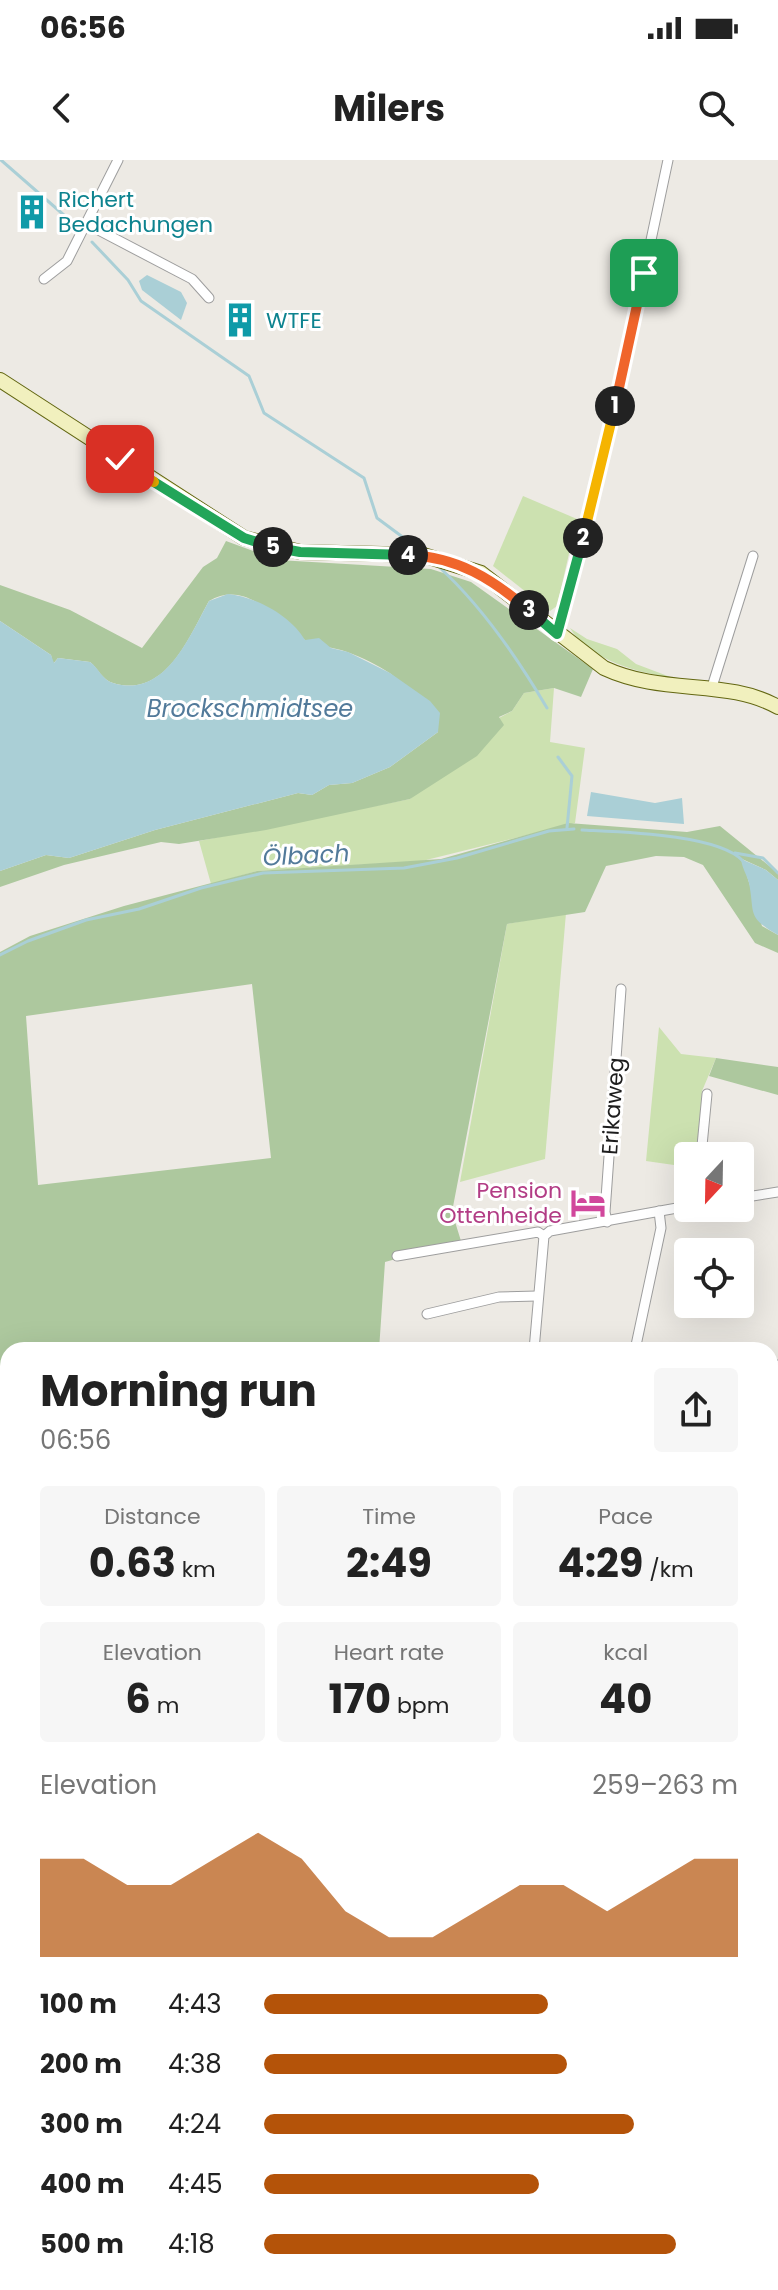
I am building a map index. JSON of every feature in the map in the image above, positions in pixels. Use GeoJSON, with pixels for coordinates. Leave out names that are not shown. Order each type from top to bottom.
{"type":"FeatureCollection","features":[{"type":"Feature","properties":{"kind":"main road"},"geometry":{"type":"LineString","coordinates":[[0,380],[244,538],[300,552],[423,555],[458,563],[481,573],[604,668],[629,680],[659,687],[746,694],[778,707]]}},
{"type":"Feature","properties":{"kind":"street"},"geometry":{"type":"LineString","coordinates":[[44,279],[67,261],[118,160]]}},
{"type":"Feature","properties":{"kind":"street"},"geometry":{"type":"LineString","coordinates":[[557,634],[620,386],[668,160]]}},
{"type":"Feature","properties":{"kind":"street"},"geometry":{"type":"LineString","coordinates":[[87,224],[192,279],[209,298]]}},
{"type":"Feature","properties":{"kind":"street"},"geometry":{"type":"LineString","coordinates":[[711,690],[753,556]]}},
{"type":"Feature","properties":{"kind":"street","name":"Erikaweg"},"geometry":{"type":"LineString","coordinates":[[607,1222],[605,1212],[621,989]]}},
{"type":"Feature","properties":{"kind":"street"},"geometry":{"type":"LineString","coordinates":[[702,1142],[707,1094]]}},
{"type":"Feature","properties":{"kind":"street"},"geometry":{"type":"LineString","coordinates":[[754,1196],[778,1192]]}},
{"type":"Feature","properties":{"kind":"street"},"geometry":{"type":"LineString","coordinates":[[534,1342],[544,1236],[550,1231],[674,1208]]}},
{"type":"Feature","properties":{"kind":"street"},"geometry":{"type":"LineString","coordinates":[[637,1342],[661,1228],[659,1211]]}},
{"type":"Feature","properties":{"kind":"street"},"geometry":{"type":"LineString","coordinates":[[397,1256],[538,1232],[544,1236]]}},
{"type":"Feature","properties":{"kind":"street"},"geometry":{"type":"LineString","coordinates":[[427,1314],[499,1297],[537,1296]]}},
{"type":"Feature","properties":{"kind":"green space"},"geometry":{"type":"Polygon","coordinates":[[[523,496],[577,519],[557,606],[550,611],[493,566],[523,496]]]}},
{"type":"Feature","properties":{"kind":"green space"},"geometry":{"type":"Polygon","coordinates":[[[226,541],[278,560],[431,569],[471,582],[593,669],[581,697],[554,688],[524,693],[512,711],[499,717],[504,725],[477,756],[410,799],[266,830],[179,844],[161,842],[64,865],[0,887],[0,871],[46,855],[69,858],[155,830],[298,793],[312,795],[329,785],[352,783],[390,767],[438,732],[411,693],[391,674],[342,650],[305,640],[249,598],[223,595],[209,601],[173,662],[148,682],[132,686],[109,681],[90,662],[58,658],[53,664],[51,655],[0,621],[0,585],[70,610],[142,648],[203,567],[217,558],[226,541]]]}},
{"type":"Feature","properties":{"kind":"green space"},"geometry":{"type":"Polygon","coordinates":[[[570,628],[587,639],[617,649],[636,664],[673,678],[646,673],[602,657],[589,649],[570,628]]]}},
{"type":"Feature","properties":{"kind":"green space"},"geometry":{"type":"Polygon","coordinates":[[[554,688],[550,742],[585,748],[575,823],[422,861],[257,871],[211,884],[199,841],[410,799],[499,718],[512,711],[524,693],[554,688]]]}},
{"type":"Feature","properties":{"kind":"green space"},"geometry":{"type":"Polygon","coordinates":[[[568,823],[687,832],[720,826],[778,873],[778,880],[766,870],[742,859],[762,926],[778,935],[778,953],[755,943],[703,865],[684,857],[656,856],[606,866],[585,912],[507,924],[452,1212],[461,1241],[385,1262],[380,1342],[0,1342],[0,952],[30,936],[124,906],[257,871],[441,859],[568,823]],[[252,984],[26,1016],[38,1185],[271,1158],[252,984]]]}},
{"type":"Feature","properties":{"kind":"green space"},"geometry":{"type":"Polygon","coordinates":[[[566,913],[545,1159],[460,1182],[507,924],[566,913]]]}},
{"type":"Feature","properties":{"kind":"green space"},"geometry":{"type":"Polygon","coordinates":[[[659,1027],[681,1054],[716,1058],[702,1091],[700,1142],[674,1142],[674,1165],[646,1161],[659,1027]]]}},
{"type":"Feature","properties":{"kind":"green space"},"geometry":{"type":"Polygon","coordinates":[[[716,1058],[778,1067],[778,1095],[709,1076],[716,1058]]]}},
{"type":"Feature","properties":{"kind":"water"},"geometry":{"type":"Polygon","coordinates":[[[147,275],[181,292],[187,303],[181,320],[142,290],[139,281],[147,275]]]}},
{"type":"Feature","properties":{"kind":"water","name":"Brockschmidtsee"},"geometry":{"type":"Polygon","coordinates":[[[228,594],[272,609],[291,623],[305,640],[319,638],[331,648],[348,652],[390,673],[430,701],[440,713],[438,732],[390,767],[352,783],[329,785],[312,795],[298,793],[155,830],[69,858],[46,855],[0,871],[0,621],[51,655],[54,663],[58,658],[90,662],[109,681],[131,686],[161,674],[184,647],[209,601],[228,594]]]}},
{"type":"Feature","properties":{"kind":"water"},"geometry":{"type":"Polygon","coordinates":[[[591,792],[655,803],[682,798],[684,824],[587,816],[591,792]]]}},
{"type":"Feature","properties":{"kind":"water"},"geometry":{"type":"Polygon","coordinates":[[[741,859],[766,870],[778,880],[778,935],[756,919],[741,859]]]}},
{"type":"Feature","properties":{"kind":"waterway"},"geometry":{"type":"LineString","coordinates":[[1,160],[73,223]]}},
{"type":"Feature","properties":{"kind":"waterway"},"geometry":{"type":"LineString","coordinates":[[92,242],[128,280],[141,301],[249,376],[264,413],[364,478],[377,518],[408,541]]}},
{"type":"Feature","properties":{"kind":"waterway"},"geometry":{"type":"LineString","coordinates":[[439,567],[498,634],[547,708]]}},
{"type":"Feature","properties":{"kind":"waterway"},"geometry":{"type":"LineString","coordinates":[[558,757],[572,776],[567,828]]}},
{"type":"Feature","properties":{"kind":"waterway","name":"Ölbach"},"geometry":{"type":"LineString","coordinates":[[0,955],[28,941],[86,920],[139,909],[201,888],[263,873],[404,868],[457,858],[549,831],[574,829]]}},
{"type":"Feature","properties":{"kind":"waterway","name":"Ölbach"},"geometry":{"type":"LineString","coordinates":[[582,830],[691,840],[713,845],[743,861]]}},
{"type":"Feature","properties":{"kind":"waterway","name":"Ölbach"},"geometry":{"type":"LineString","coordinates":[[735,853],[763,858],[778,873]]}},
{"type":"Feature","properties":{"kind":"place","name":"Richert Bedachungen"},"geometry":{"type":"Point","coordinates":[32,212]}},
{"type":"Feature","properties":{"kind":"place","name":"WTFE"},"geometry":{"type":"Point","coordinates":[240,320]}},
{"type":"Feature","properties":{"kind":"place","name":"Pension Ottenheide"},"geometry":{"type":"Point","coordinates":[588,1203]}},
{"type":"Feature","properties":{"kind":"route"},"geometry":{"type":"LineString","coordinates":[[120,459],[244,538],[270,547],[300,552],[423,555],[458,563],[481,573],[508,592],[557,634],[620,386],[644,273]]}}]}
